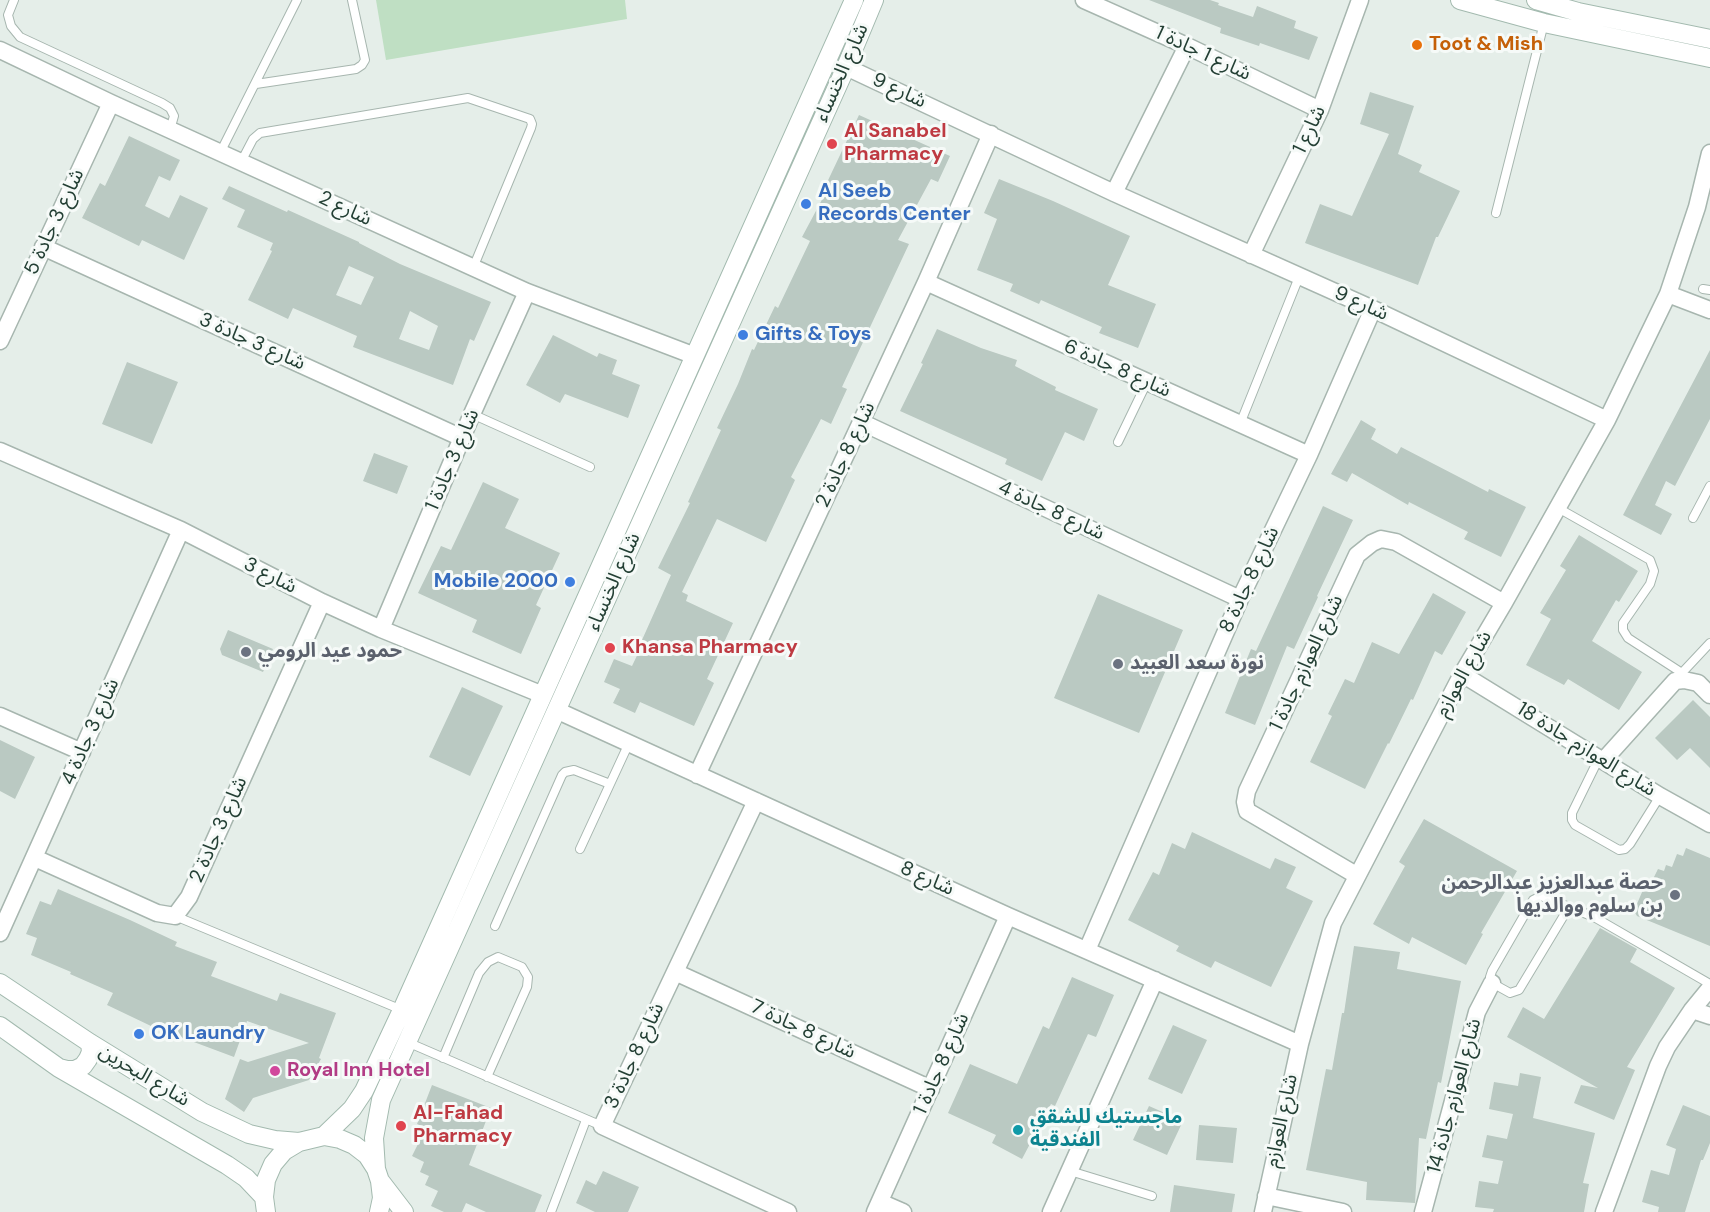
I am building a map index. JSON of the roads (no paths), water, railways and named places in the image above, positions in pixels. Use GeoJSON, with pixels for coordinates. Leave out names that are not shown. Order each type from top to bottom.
{"type":"FeatureCollection","features":[{"type":"Feature","properties":{"kind":"street","name":"شارع الخنساء"},"geometry":{"type":"LineString","coordinates":[[324,1136],[352,1109],[364,1091],[402,1010],[854,0]]}},
{"type":"Feature","properties":{"kind":"street","name":"شارع الخنساء"},"geometry":{"type":"LineString","coordinates":[[379,1212],[382,1198],[374,1138],[381,1100],[846,67],[874,0]]}},
{"type":"Feature","properties":{"kind":"street","name":"شارع 1 جادة 1"},"geometry":{"type":"LineString","coordinates":[[1084,0],[1187,46],[1320,110]]}},
{"type":"Feature","properties":{"kind":"street","name":"شارع 1"},"geometry":{"type":"LineString","coordinates":[[1251,255],[1320,110],[1360,0]]}},
{"type":"Feature","properties":{"kind":"street"},"geometry":{"type":"LineString","coordinates":[[1460,0],[1544,23],[1710,58]]}},
{"type":"Feature","properties":{"kind":"street"},"geometry":{"type":"LineString","coordinates":[[1536,0],[1578,12],[1710,39]]}},
{"type":"Feature","properties":{"kind":"street"},"geometry":{"type":"LineString","coordinates":[[1114,193],[1187,46]]}},
{"type":"Feature","properties":{"kind":"street","name":"شارع 2"},"geometry":{"type":"LineString","coordinates":[[0,50],[111,104],[527,292],[695,356]]}},
{"type":"Feature","properties":{"kind":"street","name":"شارع 9"},"geometry":{"type":"LineString","coordinates":[[846,67],[1114,193],[1373,309],[1607,420]]}},
{"type":"Feature","properties":{"kind":"street","name":"شارع 3 جادة 5"},"geometry":{"type":"LineString","coordinates":[[0,341],[111,104]]}},
{"type":"Feature","properties":{"kind":"street","name":"شارع 8 جادة 2"},"geometry":{"type":"LineString","coordinates":[[698,775],[926,282],[991,134]]}},
{"type":"Feature","properties":{"kind":"street","name":"شارع العوازم"},"geometry":{"type":"LineString","coordinates":[[1264,1204],[1300,1044],[1333,923],[1462,674],[1607,420],[1668,294],[1704,208],[1710,153]]}},
{"type":"Feature","properties":{"kind":"street","name":"شارع 3 جادة 3"},"geometry":{"type":"LineString","coordinates":[[43,247],[462,438]]}},
{"type":"Feature","properties":{"kind":"street","name":"شارع 8 جادة 6"},"geometry":{"type":"LineString","coordinates":[[926,282],[1309,455]]}},
{"type":"Feature","properties":{"kind":"street","name":"شارع 3 جادة 1"},"geometry":{"type":"LineString","coordinates":[[381,629],[472,414],[527,292]]}},
{"type":"Feature","properties":{"kind":"street"},"geometry":{"type":"LineString","coordinates":[[1668,294],[1710,310]]}},
{"type":"Feature","properties":{"kind":"street","name":"شارع 8 جادة 8"},"geometry":{"type":"LineString","coordinates":[[1087,950],[1240,599],[1309,455],[1373,309]]}},
{"type":"Feature","properties":{"kind":"street","name":"شارع 8 جادة 4"},"geometry":{"type":"LineString","coordinates":[[861,422],[1240,599]]}},
{"type":"Feature","properties":{"kind":"street","name":"شارع 3"},"geometry":{"type":"LineString","coordinates":[[0,451],[181,530],[322,602],[381,629],[543,695]]}},
{"type":"Feature","properties":{"kind":"street","name":"شارع 3 جادة 4"},"geometry":{"type":"LineString","coordinates":[[0,933],[181,530]]}},
{"type":"Feature","properties":{"kind":"street","name":"شارع العوازم جادة 1"},"geometry":{"type":"LineString","coordinates":[[1356,875],[1247,811],[1245,802],[1247,791],[1357,555],[1381,539],[1396,542],[1504,603]]}},
{"type":"Feature","properties":{"kind":"street","name":"شارع 3 جادة 2"},"geometry":{"type":"LineString","coordinates":[[175,916],[189,897],[322,602]]}},
{"type":"Feature","properties":{"kind":"street","name":"شارع العوازم جادة 18"},"geometry":{"type":"LineString","coordinates":[[1462,674],[1660,796],[1710,824]]}},
{"type":"Feature","properties":{"kind":"street"},"geometry":{"type":"LineString","coordinates":[[1601,759],[1678,677],[1698,683],[1710,695]]}},
{"type":"Feature","properties":{"kind":"street","name":"شارع 8"},"geometry":{"type":"LineString","coordinates":[[556,710],[1008,916],[1300,1044]]}},
{"type":"Feature","properties":{"kind":"street"},"geometry":{"type":"LineString","coordinates":[[0,716],[82,752]]}},
{"type":"Feature","properties":{"kind":"street","name":"شارع 8 جادة 3"},"geometry":{"type":"LineString","coordinates":[[756,801],[602,1126],[788,1212]]}},
{"type":"Feature","properties":{"kind":"street"},"geometry":{"type":"LineString","coordinates":[[35,858],[157,913],[175,916]]}},
{"type":"Feature","properties":{"kind":"street","name":"شارع 8 جادة 1"},"geometry":{"type":"LineString","coordinates":[[878,1207],[1008,916]]}},
{"type":"Feature","properties":{"kind":"street","name":"شارع 8 جادة 7"},"geometry":{"type":"LineString","coordinates":[[675,972],[930,1089]]}},
{"type":"Feature","properties":{"kind":"street"},"geometry":{"type":"LineString","coordinates":[[1052,1212],[1155,981]]}},
{"type":"Feature","properties":{"kind":"street","name":"شارع البحرين"},"geometry":{"type":"LineString","coordinates":[[0,983],[90,1043],[202,1112],[249,1134],[275,1140],[299,1142]]}},
{"type":"Feature","properties":{"kind":"street","name":"شارع العوازم جادة 14"},"geometry":{"type":"LineString","coordinates":[[1423,1212],[1477,1012],[1492,983]]}},
{"type":"Feature","properties":{"kind":"street"},"geometry":{"type":"LineString","coordinates":[[1604,1212],[1658,1066],[1667,1047],[1710,986]]}},
{"type":"Feature","properties":{"kind":"street"},"geometry":{"type":"LineString","coordinates":[[1692,1010],[1710,1016]]}},
{"type":"Feature","properties":{"kind":"street","name":"شارع البحرين"},"geometry":{"type":"LineString","coordinates":[[0,1026],[59,1068],[227,1165],[246,1178],[265,1204]]}},
{"type":"Feature","properties":{"kind":"street"},"geometry":{"type":"LineString","coordinates":[[59,1068],[67,1070],[82,1066],[91,1052],[90,1043]]}},
{"type":"Feature","properties":{"kind":"street"},"geometry":{"type":"LineString","coordinates":[[265,1204],[266,1180],[273,1164],[284,1151],[299,1142],[324,1136],[354,1145],[367,1155],[404,1212]]}},
{"type":"Feature","properties":{"kind":"street"},"geometry":{"type":"LineString","coordinates":[[1264,1204],[1343,1212]]}},
{"type":"Feature","properties":{"kind":"street"},"geometry":{"type":"LineString","coordinates":[[878,1207],[903,1212]]}},
{"type":"Feature","properties":{"kind":"lane"},"geometry":{"type":"LineString","coordinates":[[15,0],[8,15],[10,27],[20,37],[162,103],[170,108],[174,116],[170,130]]}},
{"type":"Feature","properties":{"kind":"lane"},"geometry":{"type":"LineString","coordinates":[[220,153],[297,0]]}},
{"type":"Feature","properties":{"kind":"lane"},"geometry":{"type":"LineString","coordinates":[[256,84],[356,69],[362,65],[365,60],[352,0]]}},
{"type":"Feature","properties":{"kind":"lane"},"geometry":{"type":"LineString","coordinates":[[1496,213],[1544,23]]}},
{"type":"Feature","properties":{"kind":"lane"},"geometry":{"type":"LineString","coordinates":[[241,162],[253,139],[260,133],[457,99],[468,98],[530,118],[531,128],[473,267]]}},
{"type":"Feature","properties":{"kind":"lane"},"geometry":{"type":"LineString","coordinates":[[1240,424],[1299,277]]}},
{"type":"Feature","properties":{"kind":"lane"},"geometry":{"type":"LineString","coordinates":[[1118,442],[1147,382]]}},
{"type":"Feature","properties":{"kind":"lane"},"geometry":{"type":"LineString","coordinates":[[472,414],[590,466]]}},
{"type":"Feature","properties":{"kind":"lane"},"geometry":{"type":"LineString","coordinates":[[1693,518],[1710,486]]}},
{"type":"Feature","properties":{"kind":"lane"},"geometry":{"type":"LineString","coordinates":[[1558,508],[1650,560],[1654,570],[1650,584],[1623,623],[1623,630],[1628,638],[1678,677],[1710,643]]}},
{"type":"Feature","properties":{"kind":"lane"},"geometry":{"type":"LineString","coordinates":[[580,849],[628,743]]}},
{"type":"Feature","properties":{"kind":"lane"},"geometry":{"type":"LineString","coordinates":[[1601,759],[1572,813],[1575,825],[1619,849],[1625,849],[1660,796]]}},
{"type":"Feature","properties":{"kind":"lane"},"geometry":{"type":"LineString","coordinates":[[495,926],[562,775],[574,770],[610,784]]}},
{"type":"Feature","properties":{"kind":"lane"},"geometry":{"type":"LineString","coordinates":[[1569,907],[1519,990],[1510,993],[1492,983],[1490,977],[1492,970],[1533,900],[1541,896],[1569,907],[1594,917],[1710,986]]}},
{"type":"Feature","properties":{"kind":"lane"},"geometry":{"type":"LineString","coordinates":[[175,916],[402,1010]]}},
{"type":"Feature","properties":{"kind":"lane"},"geometry":{"type":"LineString","coordinates":[[443,1058],[479,973],[488,962],[498,957],[522,967],[528,977],[527,987],[487,1077]]}},
{"type":"Feature","properties":{"kind":"lane"},"geometry":{"type":"LineString","coordinates":[[407,1042],[602,1126]]}},
{"type":"Feature","properties":{"kind":"lane"},"geometry":{"type":"LineString","coordinates":[[551,1212],[585,1120]]}},
{"type":"Feature","properties":{"kind":"lane"},"geometry":{"type":"LineString","coordinates":[[1070,1171],[1152,1196]]}},
{"type":"Feature","properties":{"kind":"place","name":"Toot & Mish"},"geometry":{"type":"Point","coordinates":[1417,45]}},
{"type":"Feature","properties":{"kind":"place","name":"Al Sanabel Pharmacy"},"geometry":{"type":"Point","coordinates":[832,144]}},
{"type":"Feature","properties":{"kind":"place","name":"Al Seeb Records Center"},"geometry":{"type":"Point","coordinates":[806,204]}},
{"type":"Feature","properties":{"kind":"place","name":"Gifts & Toys"},"geometry":{"type":"Point","coordinates":[743,335]}},
{"type":"Feature","properties":{"kind":"place","name":"Mobile 2000"},"geometry":{"type":"Point","coordinates":[570,582]}},
{"type":"Feature","properties":{"kind":"place","name":"Khansa Pharmacy"},"geometry":{"type":"Point","coordinates":[610,648]}},
{"type":"Feature","properties":{"kind":"place","name":"حمود عيد الرومي"},"geometry":{"type":"Point","coordinates":[246,652]}},
{"type":"Feature","properties":{"kind":"place","name":"نورة سعد العبيد"},"geometry":{"type":"Point","coordinates":[1118,664]}},
{"type":"Feature","properties":{"kind":"place","name":"حصة عبدالعزيز عبدالرحمن بن سلوم ووالديها"},"geometry":{"type":"Point","coordinates":[1675,895]}},
{"type":"Feature","properties":{"kind":"place","name":"OK Laundry"},"geometry":{"type":"Point","coordinates":[139,1034]}},
{"type":"Feature","properties":{"kind":"place","name":"Royal Inn Hotel"},"geometry":{"type":"Point","coordinates":[275,1071]}},
{"type":"Feature","properties":{"kind":"place","name":"Al-Fahad Pharmacy"},"geometry":{"type":"Point","coordinates":[401,1126]}},
{"type":"Feature","properties":{"kind":"place","name":"ماجستيك للشقق الفندقية"},"geometry":{"type":"Point","coordinates":[1018,1130]}}]}
